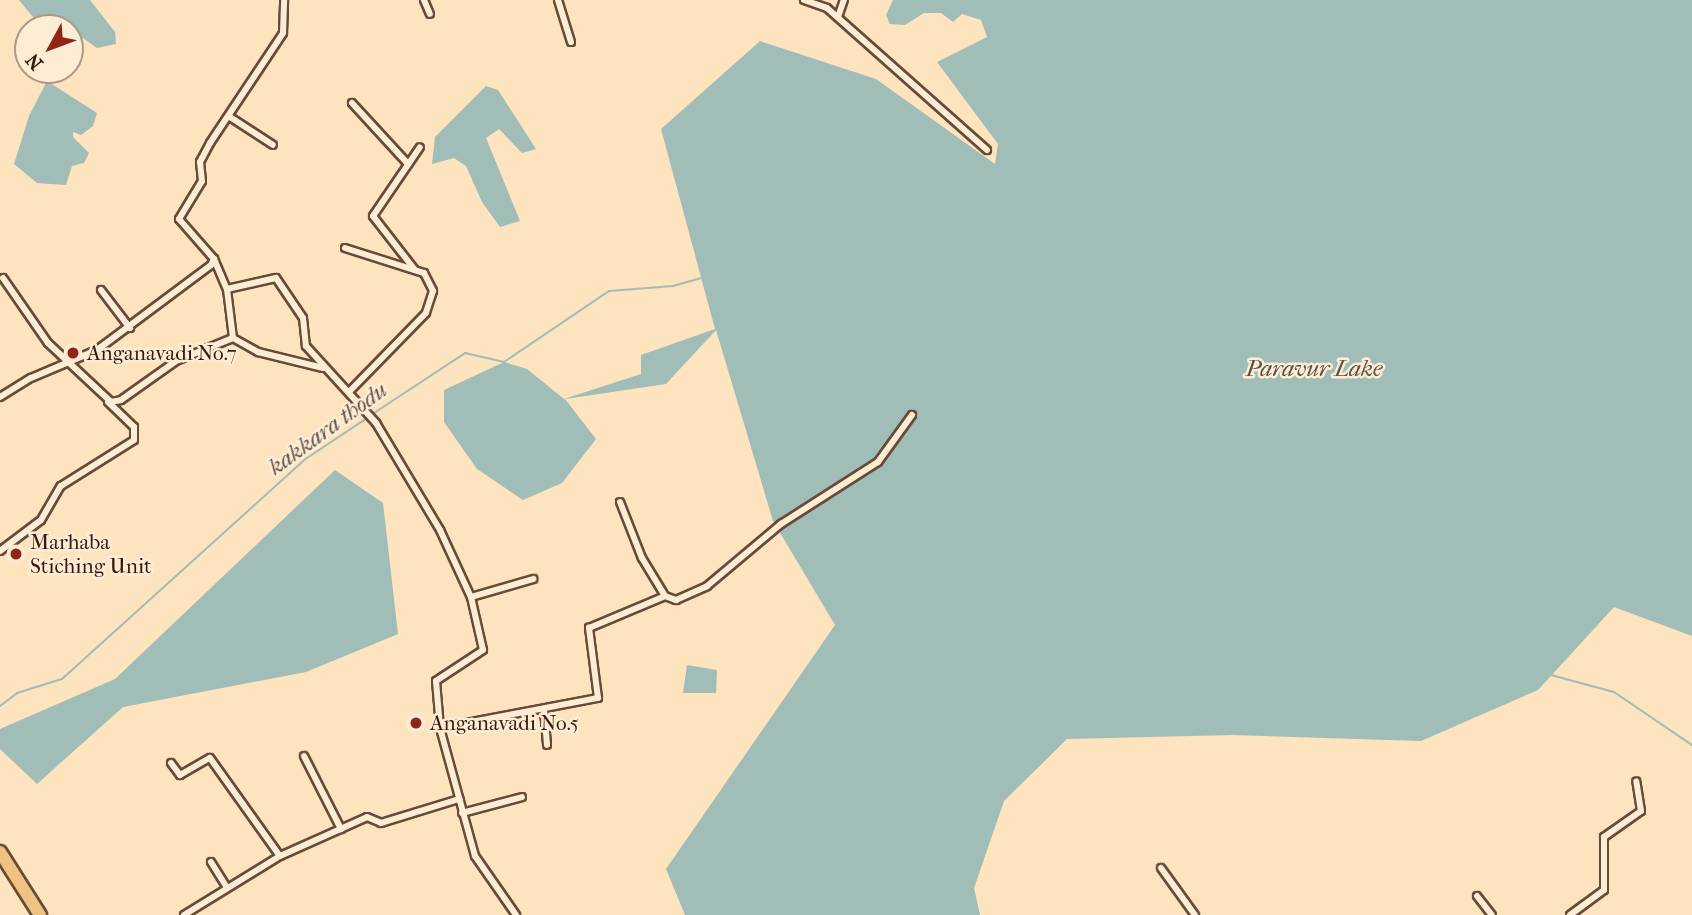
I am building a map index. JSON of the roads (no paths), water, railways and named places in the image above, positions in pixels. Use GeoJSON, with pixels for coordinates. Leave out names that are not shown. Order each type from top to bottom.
{"type":"FeatureCollection","features":[{"type":"Feature","properties":{"kind":"highway"},"geometry":{"type":"LineString","coordinates":[[1,857],[40,915]]}},
{"type":"Feature","properties":{"kind":"street"},"geometry":{"type":"LineString","coordinates":[[233,338],[227,289],[214,259],[179,219],[202,181],[200,162],[206,150],[283,33],[284,0]]}},
{"type":"Feature","properties":{"kind":"street"},"geometry":{"type":"LineString","coordinates":[[424,0],[430,14]]}},
{"type":"Feature","properties":{"kind":"street"},"geometry":{"type":"LineString","coordinates":[[558,0],[571,42]]}},
{"type":"Feature","properties":{"kind":"street"},"geometry":{"type":"LineString","coordinates":[[804,0],[824,5],[987,150]]}},
{"type":"Feature","properties":{"kind":"street"},"geometry":{"type":"LineString","coordinates":[[838,17],[844,0]]}},
{"type":"Feature","properties":{"kind":"street"},"geometry":{"type":"LineString","coordinates":[[352,103],[408,164]]}},
{"type":"Feature","properties":{"kind":"street"},"geometry":{"type":"LineString","coordinates":[[230,117],[272,145]]}},
{"type":"Feature","properties":{"kind":"street"},"geometry":{"type":"LineString","coordinates":[[416,271],[373,216],[420,147]]}},
{"type":"Feature","properties":{"kind":"street"},"geometry":{"type":"LineString","coordinates":[[345,248],[416,271],[432,282],[426,313],[350,391]]}},
{"type":"Feature","properties":{"kind":"street"},"geometry":{"type":"LineString","coordinates":[[0,397],[31,378],[69,365],[130,328],[214,259]]}},
{"type":"Feature","properties":{"kind":"street"},"geometry":{"type":"LineString","coordinates":[[0,551],[37,524],[61,486],[135,440],[134,427],[69,365],[3,278]]}},
{"type":"Feature","properties":{"kind":"street"},"geometry":{"type":"LineString","coordinates":[[227,289],[276,278],[302,316],[306,346],[323,368],[350,391],[376,423],[412,489],[440,530],[471,597],[483,650],[436,681],[440,728],[475,856],[516,915]]}},
{"type":"Feature","properties":{"kind":"street"},"geometry":{"type":"LineString","coordinates":[[101,290],[130,328]]}},
{"type":"Feature","properties":{"kind":"street"},"geometry":{"type":"LineString","coordinates":[[233,338],[258,352],[323,368]]}},
{"type":"Feature","properties":{"kind":"street"},"geometry":{"type":"LineString","coordinates":[[105,400],[121,400],[176,361],[233,338]]}},
{"type":"Feature","properties":{"kind":"street"},"geometry":{"type":"LineString","coordinates":[[620,502],[637,546],[665,596],[676,600],[707,586],[781,524],[878,462],[912,415]]}},
{"type":"Feature","properties":{"kind":"street"},"geometry":{"type":"LineString","coordinates":[[471,597],[533,579]]}},
{"type":"Feature","properties":{"kind":"street"},"geometry":{"type":"LineString","coordinates":[[440,728],[544,710],[599,696],[589,628],[665,596]]}},
{"type":"Feature","properties":{"kind":"street"},"geometry":{"type":"LineString","coordinates":[[544,710],[547,745]]}},
{"type":"Feature","properties":{"kind":"street"},"geometry":{"type":"LineString","coordinates":[[304,756],[341,830]]}},
{"type":"Feature","properties":{"kind":"street"},"geometry":{"type":"LineString","coordinates":[[171,763],[180,775],[210,758],[280,856]]}},
{"type":"Feature","properties":{"kind":"street"},"geometry":{"type":"LineString","coordinates":[[1570,915],[1604,890],[1604,836],[1641,811],[1636,781]]}},
{"type":"Feature","properties":{"kind":"street"},"geometry":{"type":"LineString","coordinates":[[462,813],[522,797]]}},
{"type":"Feature","properties":{"kind":"street"},"geometry":{"type":"LineString","coordinates":[[184,915],[226,886],[280,856],[367,817],[381,823],[459,799]]}},
{"type":"Feature","properties":{"kind":"street"},"geometry":{"type":"LineString","coordinates":[[211,862],[226,886]]}},
{"type":"Feature","properties":{"kind":"street"},"geometry":{"type":"LineString","coordinates":[[1161,868],[1195,915]]}},
{"type":"Feature","properties":{"kind":"street"},"geometry":{"type":"LineString","coordinates":[[1477,896],[1492,915]]}},
{"type":"Feature","properties":{"kind":"water"},"geometry":{"type":"Polygon","coordinates":[[[19,0],[90,0],[115,32],[116,44],[97,48],[84,39],[84,14],[30,14],[19,0]]]}},
{"type":"Feature","properties":{"kind":"water","name":"Paravur Lake"},"geometry":{"type":"Polygon","coordinates":[[[893,0],[1692,0],[1692,636],[1614,607],[1538,690],[1421,741],[1232,735],[1067,739],[1004,801],[974,888],[980,915],[685,915],[666,869],[835,625],[773,521],[716,330],[666,384],[565,399],[596,439],[562,483],[523,500],[477,469],[444,422],[444,390],[504,362],[527,369],[564,399],[641,374],[641,355],[715,329],[661,129],[760,41],[876,79],[995,164],[998,144],[937,62],[987,37],[981,20],[962,14],[953,22],[941,13],[924,13],[905,25],[890,24],[886,15],[893,0]]]}},
{"type":"Feature","properties":{"kind":"water"},"geometry":{"type":"Polygon","coordinates":[[[45,84],[52,84],[97,113],[93,126],[81,135],[73,132],[73,137],[89,153],[84,163],[72,166],[66,185],[37,183],[14,164],[29,116],[45,84]]]}},
{"type":"Feature","properties":{"kind":"water"},"geometry":{"type":"Polygon","coordinates":[[[486,86],[498,90],[536,149],[522,153],[499,129],[486,138],[520,221],[500,227],[482,202],[466,166],[454,158],[432,164],[435,137],[486,86]]]}},
{"type":"Feature","properties":{"kind":"water"},"geometry":{"type":"Polygon","coordinates":[[[335,470],[383,503],[398,634],[306,672],[123,707],[37,784],[0,749],[0,729],[115,679],[335,470]]]}},
{"type":"Feature","properties":{"kind":"water"},"geometry":{"type":"Polygon","coordinates":[[[687,665],[717,670],[716,693],[683,693],[687,665]]]}},
{"type":"Feature","properties":{"kind":"waterway","name":"kakkara thodu"},"geometry":{"type":"LineString","coordinates":[[371,415],[465,353],[504,362],[609,291],[673,286],[704,277]]}},
{"type":"Feature","properties":{"kind":"waterway","name":"kakkara thodu"},"geometry":{"type":"LineString","coordinates":[[0,706],[17,693],[62,679],[307,458],[367,418]]}},
{"type":"Feature","properties":{"kind":"waterway"},"geometry":{"type":"LineString","coordinates":[[1551,675],[1614,692],[1692,745]]}},
{"type":"Feature","properties":{"kind":"place","name":"Anganavadi No.7"},"geometry":{"type":"Point","coordinates":[73,353]}},
{"type":"Feature","properties":{"kind":"place","name":"Marhaba Stiching Unit"},"geometry":{"type":"Point","coordinates":[16,554]}},
{"type":"Feature","properties":{"kind":"place","name":"Anganavadi No.5"},"geometry":{"type":"Point","coordinates":[416,723]}}]}
